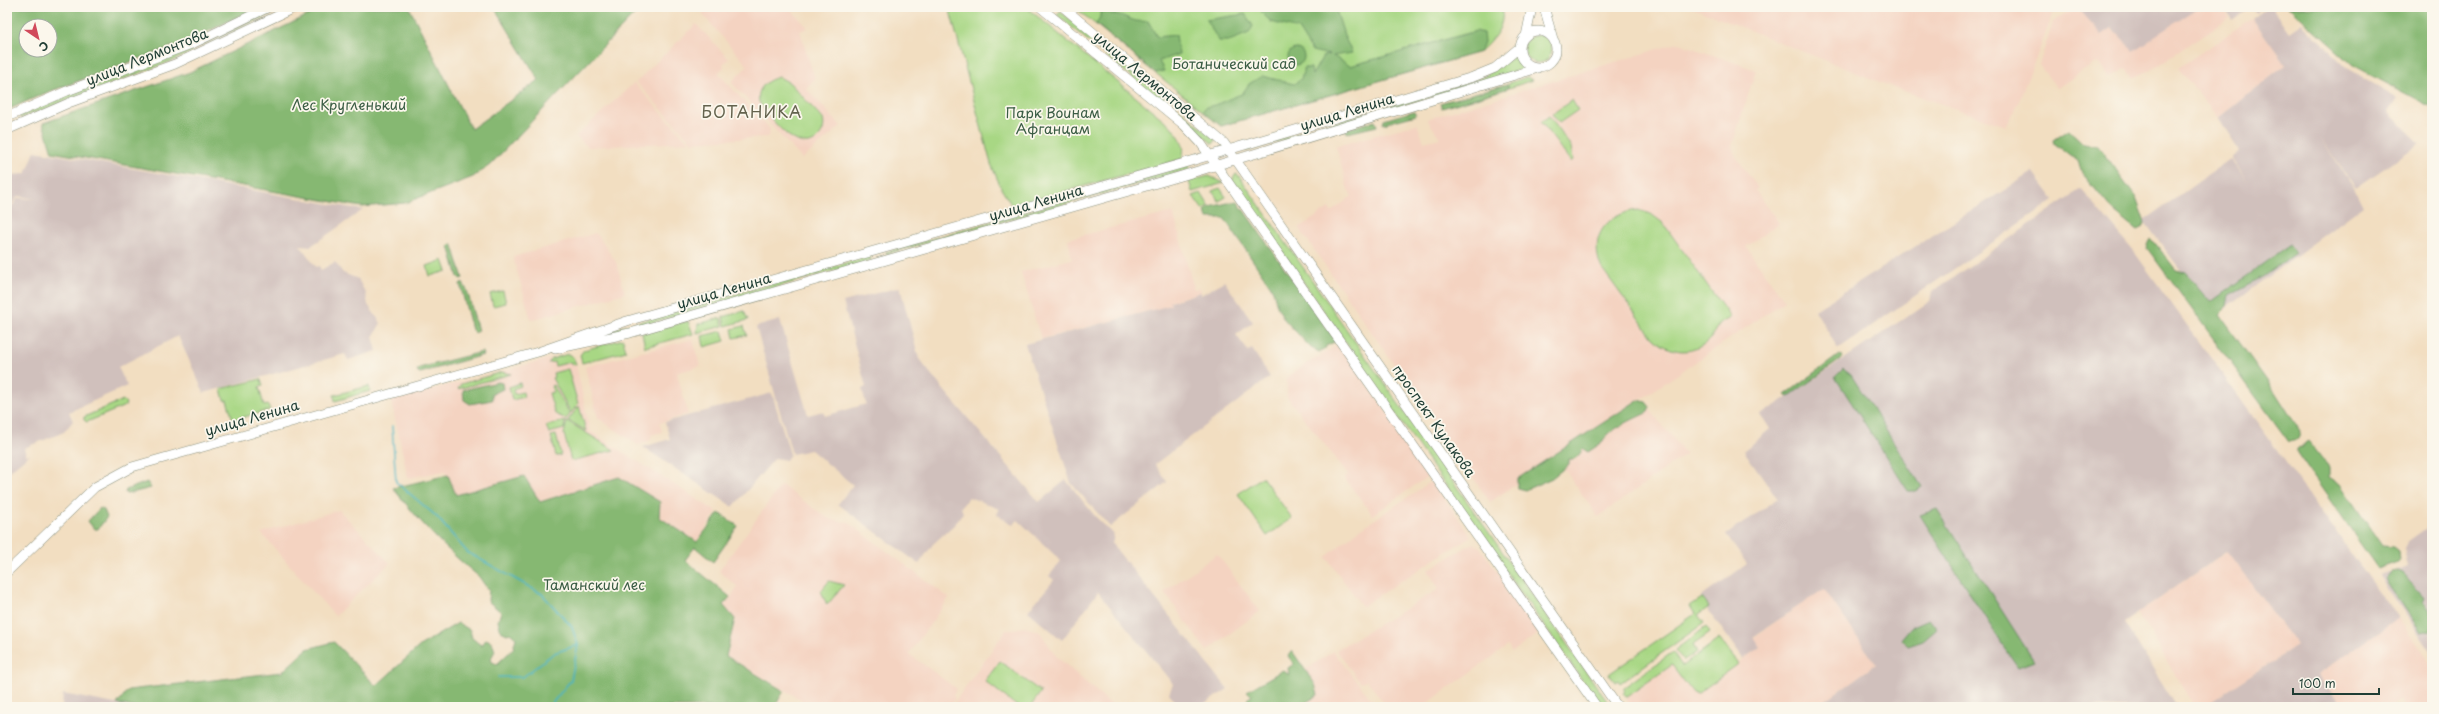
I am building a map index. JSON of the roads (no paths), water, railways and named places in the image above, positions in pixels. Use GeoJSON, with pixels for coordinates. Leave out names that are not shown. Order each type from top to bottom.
{"type":"FeatureCollection","features":[{"type":"Feature","properties":{"kind":"main road","name":"улица Лермонтова"},"geometry":{"type":"LineString","coordinates":[[7,116],[67,91],[194,43],[269,7]]}},
{"type":"Feature","properties":{"kind":"main road","name":"улица Лермонтова"},"geometry":{"type":"LineString","coordinates":[[7,130],[41,114],[198,54],[296,7]]}},
{"type":"Feature","properties":{"kind":"main road","name":"улица Лермонтова"},"geometry":{"type":"LineString","coordinates":[[1040,7],[1184,124],[1209,155]]}},
{"type":"Feature","properties":{"kind":"main road","name":"улица Лермонтова"},"geometry":{"type":"LineString","coordinates":[[1061,7],[1218,137],[1228,149]]}},
{"type":"Feature","properties":{"kind":"main road"},"geometry":{"type":"LineString","coordinates":[[1052,17],[1061,7]]}},
{"type":"Feature","properties":{"kind":"main road"},"geometry":{"type":"LineString","coordinates":[[1532,7],[1526,36],[1520,47],[1520,53],[1526,63],[1538,68],[1550,63],[1554,58],[1556,51],[1554,39],[1544,7]]}},
{"type":"Feature","properties":{"kind":"main road"},"geometry":{"type":"LineString","coordinates":[[1526,36],[1537,31],[1549,35],[1554,39]]}},
{"type":"Feature","properties":{"kind":"main road"},"geometry":{"type":"LineString","coordinates":[[194,43],[198,54]]}},
{"type":"Feature","properties":{"kind":"main road","name":"улица Ленина"},"geometry":{"type":"LineString","coordinates":[[7,572],[95,487],[125,470],[538,352],[627,321],[1209,155],[1473,77],[1495,68],[1520,47]]}},
{"type":"Feature","properties":{"kind":"main road","name":"улица Ленина"},"geometry":{"type":"LineString","coordinates":[[538,352],[574,346],[630,333],[1216,166],[1538,68]]}},
{"type":"Feature","properties":{"kind":"main road","name":"проспект Кулакова"},"geometry":{"type":"LineString","coordinates":[[1228,149],[1618,707]]}},
{"type":"Feature","properties":{"kind":"main road"},"geometry":{"type":"LineString","coordinates":[[1209,155],[1597,707]]}},
{"type":"Feature","properties":{"kind":"waterway"},"geometry":{"type":"LineString","coordinates":[[392,426],[396,482],[436,516],[467,552],[542,594],[572,627],[578,645],[571,680],[549,707]]}},
{"type":"Feature","properties":{"kind":"waterway"},"geometry":{"type":"LineString","coordinates":[[498,677],[523,677],[554,653],[578,645]]}},
{"type":"Feature","properties":{"kind":"district","name":"БОТАНИКА"},"geometry":{"type":"Point","coordinates":[752,112]}},
{"type":"Feature","properties":{"kind":"park label","name":"Ботанический сад"},"geometry":{"type":"Point","coordinates":[1234,64]}},
{"type":"Feature","properties":{"kind":"park label","name":"Лес Кругленький"},"geometry":{"type":"Point","coordinates":[349,105]}},
{"type":"Feature","properties":{"kind":"park label","name":"Парк Воинам Афганцам"},"geometry":{"type":"Point","coordinates":[1053,122]}},
{"type":"Feature","properties":{"kind":"park label","name":"Таманский лес"},"geometry":{"type":"Point","coordinates":[594,585]}}]}
